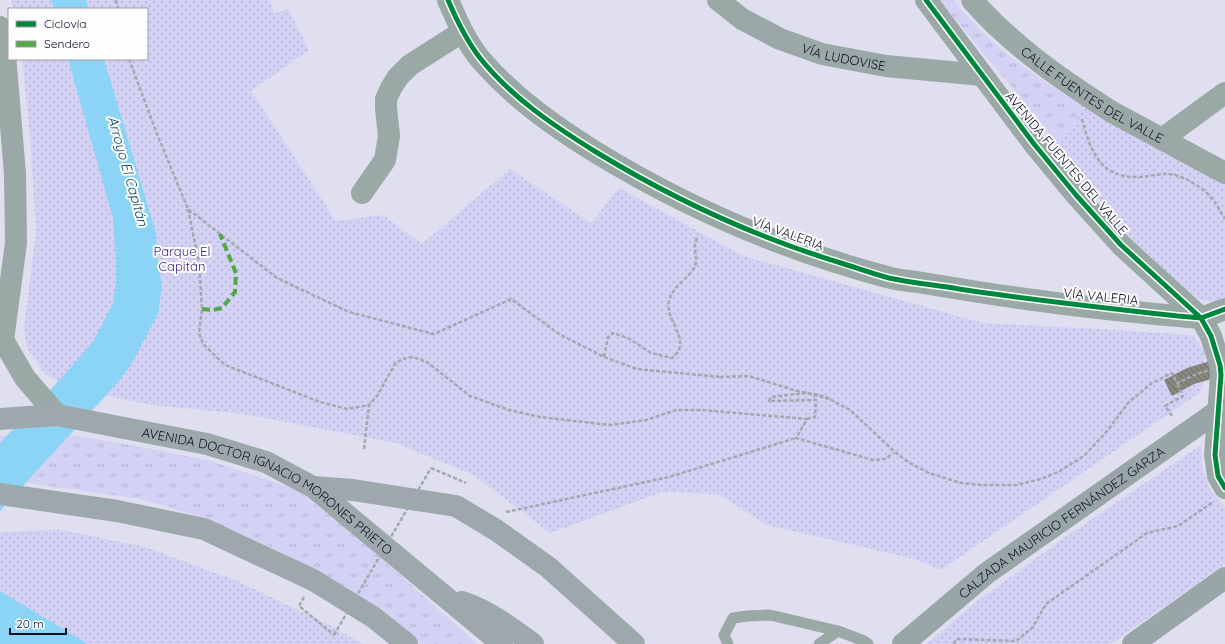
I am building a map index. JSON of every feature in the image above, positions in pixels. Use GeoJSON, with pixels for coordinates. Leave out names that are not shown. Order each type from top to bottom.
{"type":"FeatureCollection","features":[{"type":"Feature","properties":{"kind":"main road","name":"CALZADA MAURICIO FERNÁNDEZ GARZA"},"geometry":{"type":"LineString","coordinates":[[902,644],[987,573],[1221,409]]}},
{"type":"Feature","properties":{"kind":"main road","name":"AVENIDA DOCTOR IGNACIO MORONES PRIETO"},"geometry":{"type":"LineString","coordinates":[[0,419],[57,415],[207,444],[266,462],[313,487],[502,644]]}},
{"type":"Feature","properties":{"kind":"main road"},"geometry":{"type":"LineString","coordinates":[[313,487],[354,490],[456,506],[496,530],[548,567],[634,644]]}},
{"type":"Feature","properties":{"kind":"main road"},"geometry":{"type":"LineString","coordinates":[[0,494],[118,511],[204,528],[313,580],[373,617],[407,644]]}},
{"type":"Feature","properties":{"kind":"main road"},"geometry":{"type":"LineString","coordinates":[[1133,644],[1225,578]]}},
{"type":"Feature","properties":{"kind":"main road"},"geometry":{"type":"LineString","coordinates":[[444,596],[477,607],[499,619],[533,644]]}},
{"type":"Feature","properties":{"kind":"main road"},"geometry":{"type":"LineString","coordinates":[[373,617],[390,644]]}},
{"type":"Feature","properties":{"kind":"street","name":"VÍA VALERIA"},"geometry":{"type":"LineString","coordinates":[[448,0],[462,32],[480,58],[502,82],[535,111],[573,138],[636,176],[689,204],[751,232],[814,255],[890,278],[1012,297],[1201,318]]}},
{"type":"Feature","properties":{"kind":"street","name":"VÍA LUDOVISE"},"geometry":{"type":"LineString","coordinates":[[718,0],[749,23],[780,39],[822,54],[886,66],[982,75]]}},
{"type":"Feature","properties":{"kind":"street","name":"AVENIDA FUENTES DEL VALLE"},"geometry":{"type":"LineString","coordinates":[[926,0],[1034,144],[1076,195],[1116,239],[1201,318],[1211,336],[1220,365],[1221,409],[1215,455],[1220,495]]}},
{"type":"Feature","properties":{"kind":"street","name":"CALLE FUENTES DEL VALLE"},"geometry":{"type":"LineString","coordinates":[[972,0],[1011,40],[1112,112],[1225,173]]}},
{"type":"Feature","properties":{"kind":"street"},"geometry":{"type":"LineString","coordinates":[[0,27],[5,55],[15,174],[16,244],[1,342],[25,378],[57,415]]}},
{"type":"Feature","properties":{"kind":"street"},"geometry":{"type":"LineString","coordinates":[[362,193],[385,160],[389,136],[386,99],[391,88],[398,77],[410,65],[462,32]]}},
{"type":"Feature","properties":{"kind":"street"},"geometry":{"type":"LineString","coordinates":[[1162,140],[1225,93]]}},
{"type":"Feature","properties":{"kind":"street"},"geometry":{"type":"LineString","coordinates":[[1201,318],[1225,309]]}},
{"type":"Feature","properties":{"kind":"lane"},"geometry":{"type":"LineString","coordinates":[[728,644],[724,635],[733,618],[770,615],[838,631],[868,644]]}},
{"type":"Feature","properties":{"kind":"lane"},"geometry":{"type":"LineString","coordinates":[[819,644],[838,631]]}},
{"type":"Feature","properties":{"kind":"path"},"geometry":{"type":"LineString","coordinates":[[129,60],[157,134],[188,209],[199,263],[202,309],[199,333],[203,344],[225,365],[320,402],[347,408],[369,405]]}},
{"type":"Feature","properties":{"kind":"path"},"geometry":{"type":"LineString","coordinates":[[1082,119],[1089,144],[1096,158],[1111,171],[1128,177],[1158,174],[1175,175],[1194,183],[1213,199],[1225,218]]}},
{"type":"Feature","properties":{"kind":"path"},"geometry":{"type":"LineString","coordinates":[[188,209],[276,278],[348,312],[434,334],[511,299],[559,334],[604,356],[637,369],[720,377],[749,376],[796,391],[824,396],[850,410],[895,452],[908,462],[929,473],[961,483],[982,485],[1016,485],[1041,479],[1060,471],[1084,456],[1108,430],[1128,403],[1152,383],[1172,373],[1183,396],[1165,406],[1172,416]]}},
{"type":"Feature","properties":{"kind":"path"},"geometry":{"type":"LineString","coordinates":[[604,356],[608,337],[613,334],[628,338],[651,353],[672,358],[678,352],[681,344],[679,335],[670,317],[669,301],[676,288],[688,276],[695,265],[694,244],[698,236]]}},
{"type":"Feature","properties":{"kind":"path"},"geometry":{"type":"LineString","coordinates":[[364,449],[369,405],[377,396],[395,364],[402,359],[413,358],[427,362],[470,396],[509,410],[540,417],[610,425],[646,420],[676,410],[702,410],[807,419],[815,417],[816,400],[769,401],[771,396],[806,393],[829,399]]}},
{"type":"Feature","properties":{"kind":"path"},"geometry":{"type":"LineString","coordinates":[[1177,383],[1199,373],[1225,366]]}},
{"type":"Feature","properties":{"kind":"path"},"geometry":{"type":"LineString","coordinates":[[796,438],[807,419]]}},
{"type":"Feature","properties":{"kind":"path"},"geometry":{"type":"LineString","coordinates":[[499,514],[669,477],[796,438],[873,460],[886,459],[892,453]]}},
{"type":"Feature","properties":{"kind":"path"},"geometry":{"type":"LineString","coordinates":[[299,606],[334,635],[430,468],[466,483]]}},
{"type":"Feature","properties":{"kind":"path"},"geometry":{"type":"LineString","coordinates":[[954,644],[956,639],[1015,643],[1032,628],[1046,604],[1147,533],[1178,526],[1220,495]]}},
{"type":"Feature","properties":{"kind":"green space","name":"Parque El Capitán"},"geometry":{"type":"Polygon","coordinates":[[[11,0],[269,0],[275,14],[288,9],[309,50],[251,91],[336,221],[383,215],[422,244],[510,169],[591,223],[619,188],[743,256],[983,323],[1192,335],[1205,352],[1204,382],[1199,393],[941,570],[915,559],[767,525],[718,494],[662,492],[550,533],[474,475],[396,443],[244,414],[152,405],[68,388],[43,372],[27,348],[24,328],[36,231],[30,137],[22,60],[148,60],[148,8],[14,8],[11,0]]]}},
{"type":"Feature","properties":{"kind":"green space"},"geometry":{"type":"Polygon","coordinates":[[[939,0],[954,0],[981,31],[996,45],[1045,82],[1080,104],[1076,122],[1066,135],[1055,142],[1026,104],[939,0]]]}},
{"type":"Feature","properties":{"kind":"green space"},"geometry":{"type":"Polygon","coordinates":[[[1080,104],[1225,184],[1225,300],[1213,302],[1196,299],[1125,233],[1055,142],[1066,135],[1073,127],[1078,117],[1080,104]]]}},
{"type":"Feature","properties":{"kind":"green space"},"geometry":{"type":"Polygon","coordinates":[[[47,431],[131,445],[211,461],[295,489],[351,531],[477,644],[419,644],[378,611],[325,575],[268,546],[210,520],[140,499],[0,479],[0,436],[47,431]]]}},
{"type":"Feature","properties":{"kind":"green space"},"geometry":{"type":"Polygon","coordinates":[[[1201,445],[1202,466],[1210,490],[1225,507],[1225,564],[1111,644],[927,644],[976,602],[1064,538],[1201,445]]]}},
{"type":"Feature","properties":{"kind":"green space"},"geometry":{"type":"Polygon","coordinates":[[[62,530],[145,547],[235,580],[333,627],[363,644],[0,644],[0,532],[62,530]]]}},
{"type":"Feature","properties":{"kind":"water"},"geometry":{"type":"Polygon","coordinates":[[[51,0],[86,0],[89,8],[54,8],[51,0]]]}},
{"type":"Feature","properties":{"kind":"water","name":"Arroyo El Capitán"},"geometry":{"type":"Polygon","coordinates":[[[68,60],[104,60],[156,233],[162,287],[158,314],[131,365],[118,382],[0,511],[0,443],[66,373],[94,340],[113,303],[116,283],[116,260],[113,218],[68,60]]]}},
{"type":"Feature","properties":{"kind":"water"},"geometry":{"type":"Polygon","coordinates":[[[0,591],[88,644],[0,644],[0,591]]]}},
{"type":"Feature","properties":{"kind":"building"},"geometry":{"type":"Polygon","coordinates":[[[1210,361],[1215,378],[1194,384],[1172,396],[1164,380],[1187,368],[1210,361]]]}},
{"type":"Feature","properties":{"kind":"marked path"},"geometry":{"type":"LineString","coordinates":[[202,309],[213,310],[222,308],[235,292],[236,273],[220,234]]}},
{"type":"Feature","properties":{"kind":"cycle path"},"geometry":{"type":"LineString","coordinates":[[448,0],[462,30],[480,58],[505,85],[534,110],[596,152],[655,186],[746,229],[809,253],[877,275],[915,283],[1041,300],[1201,318],[1225,309]]}},
{"type":"Feature","properties":{"kind":"cycle path"},"geometry":{"type":"LineString","coordinates":[[926,0],[1034,144],[1076,195],[1121,245],[1201,318],[1211,336],[1220,365],[1221,375],[1215,455],[1218,476],[1225,488]]}}]}
